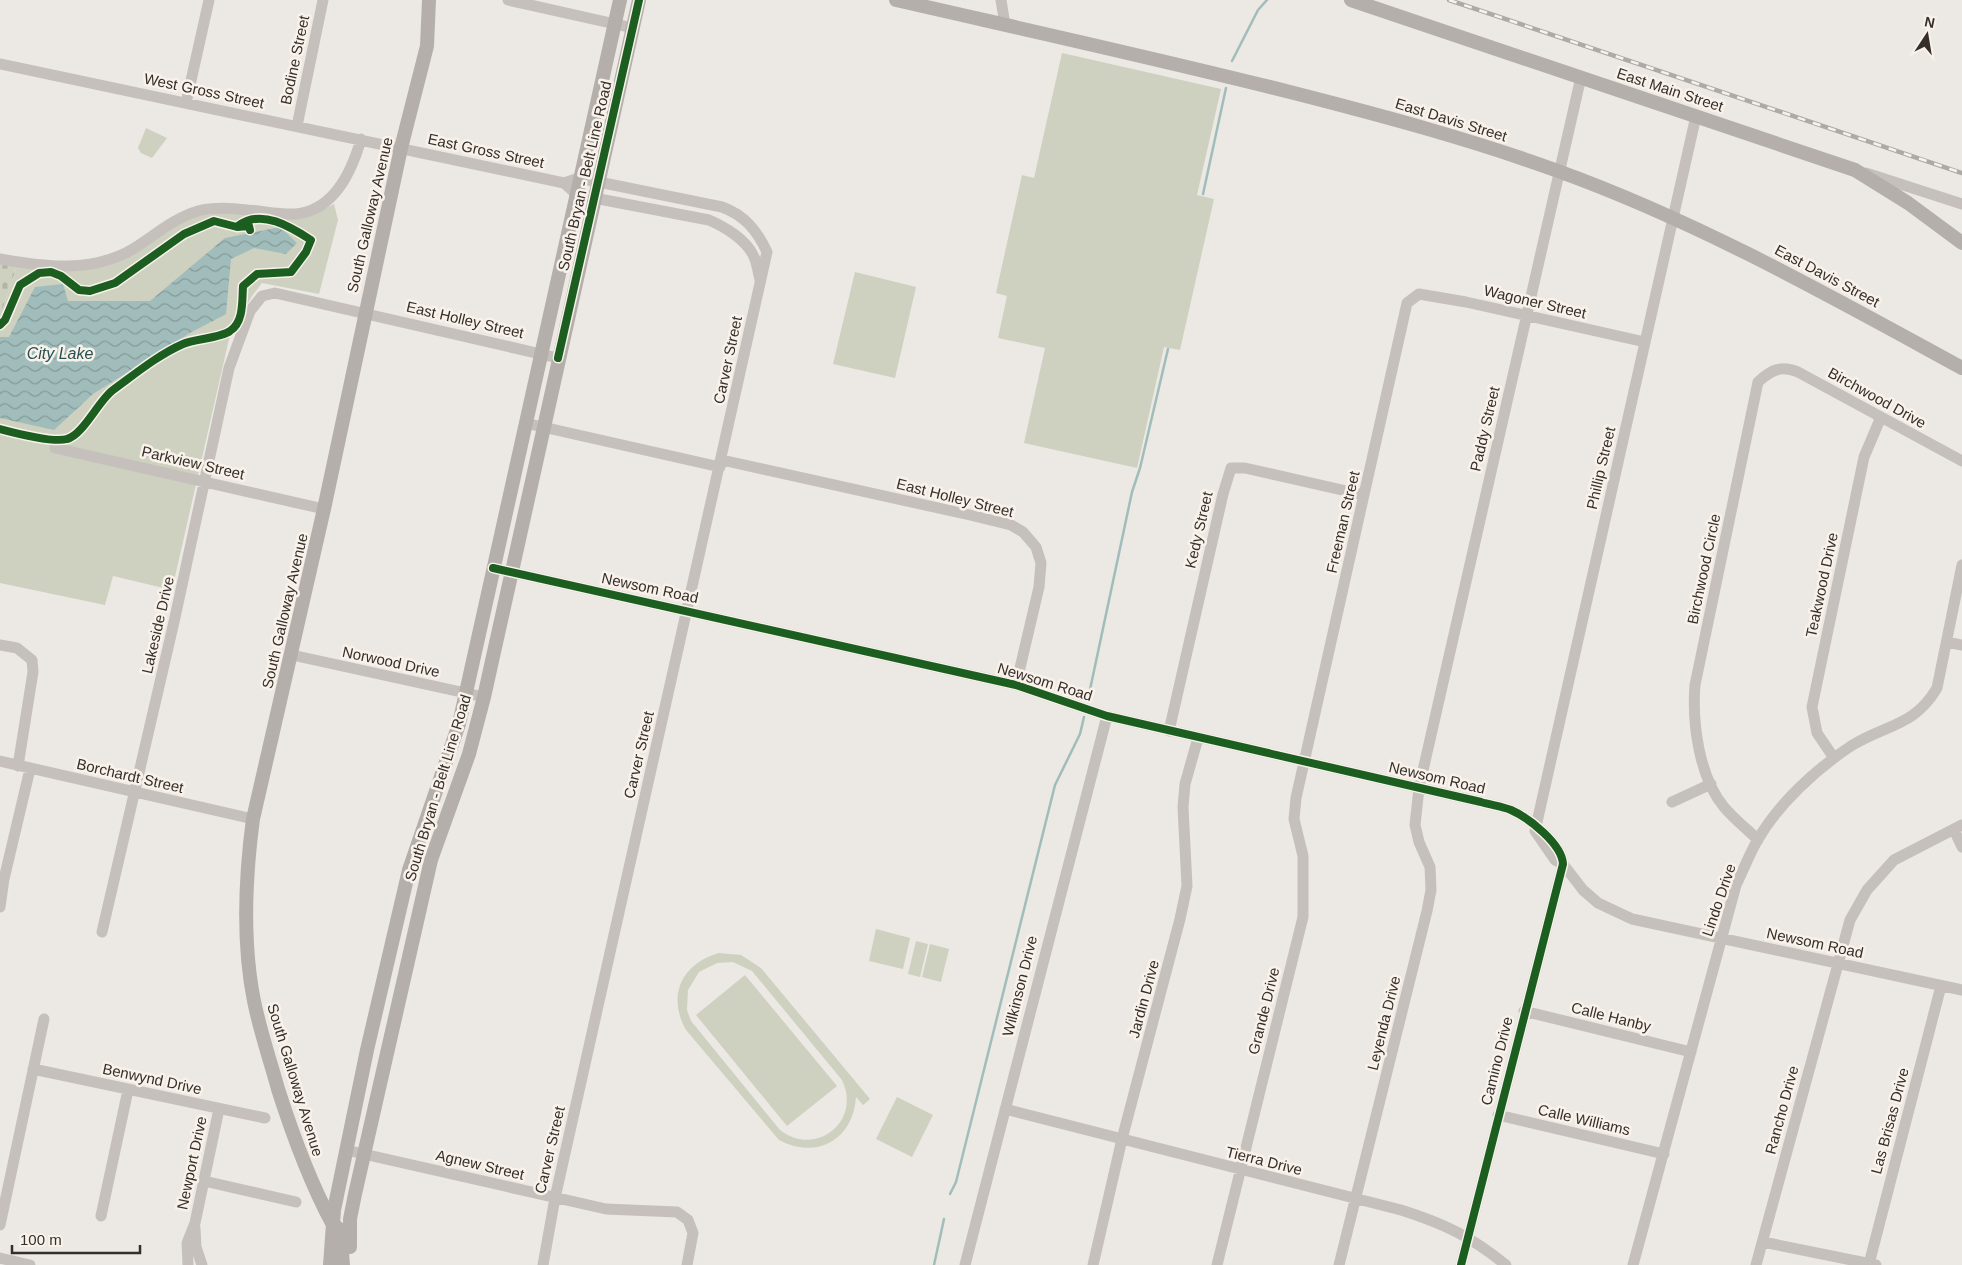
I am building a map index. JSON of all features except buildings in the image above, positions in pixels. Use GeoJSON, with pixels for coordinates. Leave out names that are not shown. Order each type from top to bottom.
{"type":"FeatureCollection","features":[{"type":"Feature","properties":{"kind":"main road","name":"South Galloway Avenue"},"geometry":{"type":"LineString","coordinates":[[343,1265],[340,1230],[332,1223],[311,1183],[290,1126],[253,999],[246,902],[247,867],[253,819],[292,655],[401,148],[427,46],[429,0]]}},
{"type":"Feature","properties":{"kind":"main road","name":"South Bryan - Belt Line Road"},"geometry":{"type":"LineString","coordinates":[[330,1265],[332,1223],[338,1185],[408,870],[426,814],[452,747],[620,0]]}},
{"type":"Feature","properties":{"kind":"main road","name":"South Bryan - Belt Line Road"},"geometry":{"type":"LineString","coordinates":[[350,1265],[350,1219],[386,1055],[431,860],[469,754],[484,697],[639,0]]}},
{"type":"Feature","properties":{"kind":"main road","name":"East Davis Street"},"geometry":{"type":"LineString","coordinates":[[896,0],[1240,80],[1389,117],[1559,171],[1672,217],[1764,260],[1962,368]]}},
{"type":"Feature","properties":{"kind":"main road","name":"East Main Street"},"geometry":{"type":"LineString","coordinates":[[1351,0],[1855,170],[1908,203],[1962,243]]}},
{"type":"Feature","properties":{"kind":"main road"},"geometry":{"type":"LineString","coordinates":[[560,265],[578,269]]}},
{"type":"Feature","properties":{"kind":"main road"},"geometry":{"type":"LineString","coordinates":[[511,486],[529,490]]}},
{"type":"Feature","properties":{"kind":"main road"},"geometry":{"type":"LineString","coordinates":[[367,1050],[386,1055]]}},
{"type":"Feature","properties":{"kind":"main road"},"geometry":{"type":"LineString","coordinates":[[311,1183],[323,1187],[338,1185]]}},
{"type":"Feature","properties":{"kind":"street"},"geometry":{"type":"LineString","coordinates":[[186,103],[209,0]]}},
{"type":"Feature","properties":{"kind":"street","name":"Bodine Street"},"geometry":{"type":"LineString","coordinates":[[297,126],[323,0]]}},
{"type":"Feature","properties":{"kind":"street"},"geometry":{"type":"LineString","coordinates":[[508,0],[633,28]]}},
{"type":"Feature","properties":{"kind":"street"},"geometry":{"type":"LineString","coordinates":[[1000,0],[1005,25]]}},
{"type":"Feature","properties":{"kind":"street","name":"West Gross Street"},"geometry":{"type":"LineString","coordinates":[[0,64],[401,148]]}},
{"type":"Feature","properties":{"kind":"street","name":"Paddy Street"},"geometry":{"type":"LineString","coordinates":[[1420,788],[1581,77]]}},
{"type":"Feature","properties":{"kind":"street","name":"Phillip Street"},"geometry":{"type":"LineString","coordinates":[[1534,827],[1564,704],[1696,116]]}},
{"type":"Feature","properties":{"kind":"street"},"geometry":{"type":"LineString","coordinates":[[0,259],[27,263],[76,266],[97,264],[131,250],[186,216],[199,211],[213,208],[290,213],[309,211],[331,198],[346,179],[353,165],[361,139]]}},
{"type":"Feature","properties":{"kind":"street","name":"East Gross Street"},"geometry":{"type":"LineString","coordinates":[[401,148],[564,183],[580,178]]}},
{"type":"Feature","properties":{"kind":"street"},"geometry":{"type":"LineString","coordinates":[[1855,170],[1962,204]]}},
{"type":"Feature","properties":{"kind":"street"},"geometry":{"type":"LineString","coordinates":[[580,178],[597,183]]}},
{"type":"Feature","properties":{"kind":"street"},"geometry":{"type":"LineString","coordinates":[[564,183],[576,194],[709,220],[721,225],[744,244],[754,256],[761,282]]}},
{"type":"Feature","properties":{"kind":"street","name":"Carver Street"},"geometry":{"type":"LineString","coordinates":[[544,1265],[555,1198],[767,252],[759,236],[736,212],[722,207],[597,183]]}},
{"type":"Feature","properties":{"kind":"street","name":"East Holley Street"},"geometry":{"type":"LineString","coordinates":[[244,325],[256,303],[268,294],[365,313],[558,358]]}},
{"type":"Feature","properties":{"kind":"street","name":"Wagoner Street"},"geometry":{"type":"LineString","coordinates":[[1419,294],[1645,342]]}},
{"type":"Feature","properties":{"kind":"street","name":"Freeman Street"},"geometry":{"type":"LineString","coordinates":[[1304,762],[1407,303],[1419,294]]}},
{"type":"Feature","properties":{"kind":"street","name":"Lakeside Drive"},"geometry":{"type":"LineString","coordinates":[[102,932],[205,482],[229,368],[244,325]]}},
{"type":"Feature","properties":{"kind":"street","name":"Birchwood Drive"},"geometry":{"type":"LineString","coordinates":[[1776,370],[1788,368],[1798,372],[1962,461]]}},
{"type":"Feature","properties":{"kind":"street","name":"Birchwood Circle"},"geometry":{"type":"LineString","coordinates":[[1758,840],[1723,807],[1711,784],[1699,749],[1694,706],[1695,685],[1758,382],[1771,370],[1776,370]]}},
{"type":"Feature","properties":{"kind":"street","name":"Teakwood Drive"},"geometry":{"type":"LineString","coordinates":[[1834,758],[1818,733],[1812,707],[1864,457],[1881,417]]}},
{"type":"Feature","properties":{"kind":"street","name":"East Holley Street"},"geometry":{"type":"LineString","coordinates":[[525,423],[1011,525],[1023,532],[1036,547],[1041,563],[1039,587],[1016,686]]}},
{"type":"Feature","properties":{"kind":"street","name":"Parkview Street"},"geometry":{"type":"LineString","coordinates":[[55,448],[324,509]]}},
{"type":"Feature","properties":{"kind":"street","name":"Kedy Street"},"geometry":{"type":"LineString","coordinates":[[1170,731],[1223,494],[1231,468],[1245,468],[1364,495]]}},
{"type":"Feature","properties":{"kind":"street","name":"Lindo Drive"},"geometry":{"type":"LineString","coordinates":[[1633,1265],[1736,886],[1758,840],[1795,792],[1834,758],[1853,745],[1917,714],[1929,702],[1937,688],[1962,565]]}},
{"type":"Feature","properties":{"kind":"street","name":"Newsom Road"},"geometry":{"type":"LineString","coordinates":[[493,568],[687,610],[1016,686],[1107,716],[1510,810],[1522,816],[1534,827],[1545,833],[1562,857],[1563,864],[1583,890],[1598,903],[1632,919],[1962,990]]}},
{"type":"Feature","properties":{"kind":"street"},"geometry":{"type":"LineString","coordinates":[[1947,642],[1962,645]]}},
{"type":"Feature","properties":{"kind":"street"},"geometry":{"type":"LineString","coordinates":[[0,645],[17,648],[32,660],[33,672],[18,766]]}},
{"type":"Feature","properties":{"kind":"street","name":"Norwood Drive"},"geometry":{"type":"LineString","coordinates":[[292,655],[484,697]]}},
{"type":"Feature","properties":{"kind":"street","name":"Wilkinson Drive"},"geometry":{"type":"LineString","coordinates":[[965,1265],[1107,716]]}},
{"type":"Feature","properties":{"kind":"street","name":"Jardin Drive"},"geometry":{"type":"LineString","coordinates":[[1093,1265],[1122,1139],[1185,894],[1183,807],[1185,784],[1198,738]]}},
{"type":"Feature","properties":{"kind":"street","name":"Borchardt Street"},"geometry":{"type":"LineString","coordinates":[[0,761],[253,819]]}},
{"type":"Feature","properties":{"kind":"street","name":"Grande Drive"},"geometry":{"type":"LineString","coordinates":[[1217,1265],[1303,917],[1303,856],[1294,819],[1296,798],[1304,762]]}},
{"type":"Feature","properties":{"kind":"street"},"geometry":{"type":"LineString","coordinates":[[0,907],[4,879],[30,769]]}},
{"type":"Feature","properties":{"kind":"street"},"geometry":{"type":"LineString","coordinates":[[1672,802],[1711,784]]}},
{"type":"Feature","properties":{"kind":"street","name":"Leyenda Drive"},"geometry":{"type":"LineString","coordinates":[[1339,1265],[1428,904],[1430,867],[1419,842],[1415,825],[1420,788]]}},
{"type":"Feature","properties":{"kind":"street"},"geometry":{"type":"LineString","coordinates":[[1958,827],[1962,847]]}},
{"type":"Feature","properties":{"kind":"street","name":"Rancho Drive"},"geometry":{"type":"LineString","coordinates":[[1756,1265],[1850,920],[1867,890],[1880,873],[1894,860],[1958,827]]}},
{"type":"Feature","properties":{"kind":"street","name":"Camino Drive"},"geometry":{"type":"LineString","coordinates":[[1460,1265],[1563,864]]}},
{"type":"Feature","properties":{"kind":"street","name":"Las Brisas Drive"},"geometry":{"type":"LineString","coordinates":[[1872,1264],[1942,986]]}},
{"type":"Feature","properties":{"kind":"street","name":"Calle Hanby"},"geometry":{"type":"LineString","coordinates":[[1524,1011],[1691,1052]]}},
{"type":"Feature","properties":{"kind":"street"},"geometry":{"type":"LineString","coordinates":[[0,1225],[44,1020]]}},
{"type":"Feature","properties":{"kind":"street","name":"Benwynd Drive"},"geometry":{"type":"LineString","coordinates":[[33,1069],[265,1118]]}},
{"type":"Feature","properties":{"kind":"street"},"geometry":{"type":"LineString","coordinates":[[101,1216],[128,1090]]}},
{"type":"Feature","properties":{"kind":"street","name":"Newport Drive"},"geometry":{"type":"LineString","coordinates":[[188,1265],[187,1243],[195,1223],[219,1109]]}},
{"type":"Feature","properties":{"kind":"street","name":"Tierra Drive"},"geometry":{"type":"LineString","coordinates":[[1004,1109],[1355,1199],[1441,1223],[1467,1237],[1506,1265]]}},
{"type":"Feature","properties":{"kind":"street","name":"Calle Williams"},"geometry":{"type":"LineString","coordinates":[[1498,1115],[1664,1154]]}},
{"type":"Feature","properties":{"kind":"street","name":"Agnew Street"},"geometry":{"type":"LineString","coordinates":[[346,1150],[615,1211],[672,1211],[682,1214],[691,1225],[693,1238],[687,1265]]}},
{"type":"Feature","properties":{"kind":"street"},"geometry":{"type":"LineString","coordinates":[[204,1181],[296,1202]]}},
{"type":"Feature","properties":{"kind":"street","name":"Newport Drive"},"geometry":{"type":"LineString","coordinates":[[195,1223],[196,1247],[202,1265]]}},
{"type":"Feature","properties":{"kind":"street"},"geometry":{"type":"LineString","coordinates":[[1763,1242],[1872,1264]]}},
{"type":"Feature","properties":{"kind":"street"},"geometry":{"type":"LineString","coordinates":[[0,1258],[30,1265]]}},
{"type":"Feature","properties":{"kind":"green space"},"geometry":{"type":"Polygon","coordinates":[[[1062,53],[1221,89],[1197,195],[1214,199],[1180,350],[1164,347],[1137,468],[1024,443],[1045,348],[998,338],[1007,296],[996,293],[1022,175],[1034,178],[1062,53]]]}},
{"type":"Feature","properties":{"kind":"green space"},"geometry":{"type":"Polygon","coordinates":[[[146,128],[167,138],[152,158],[141,153],[138,148],[146,128]]]}},
{"type":"Feature","properties":{"kind":"green space"},"geometry":{"type":"Polygon","coordinates":[[[334,204],[338,220],[319,294],[262,283],[252,296],[229,339],[172,590],[113,576],[105,605],[0,583],[0,317],[17,266],[81,270],[194,217],[221,212],[288,219],[308,217],[334,204]]]}},
{"type":"Feature","properties":{"kind":"green space"},"geometry":{"type":"Polygon","coordinates":[[[0,264],[17,266],[0,317],[0,264]]]}},
{"type":"Feature","properties":{"kind":"green space"},"geometry":{"type":"Polygon","coordinates":[[[855,272],[916,287],[895,378],[833,364],[855,272]]]}},
{"type":"Feature","properties":{"kind":"green space"},"geometry":{"type":"Polygon","coordinates":[[[876,929],[910,938],[903,969],[869,961],[876,929]]]}},
{"type":"Feature","properties":{"kind":"green space"},"geometry":{"type":"Polygon","coordinates":[[[916,941],[928,944],[920,977],[908,974],[916,941]]]}},
{"type":"Feature","properties":{"kind":"green space"},"geometry":{"type":"Polygon","coordinates":[[[930,944],[949,949],[941,982],[922,977],[930,944]]]}},
{"type":"Feature","properties":{"kind":"green space"},"geometry":{"type":"Polygon","coordinates":[[[719,953],[741,955],[761,968],[870,1099],[863,1105],[856,1097],[848,1125],[831,1142],[819,1147],[807,1148],[793,1146],[779,1140],[686,1030],[680,1017],[678,1005],[681,983],[695,965],[719,953]],[[733,962],[717,963],[699,972],[688,990],[687,1010],[691,1021],[780,1130],[794,1138],[808,1140],[821,1137],[832,1131],[841,1121],[846,1109],[847,1095],[842,1080],[752,971],[733,962]]]}},
{"type":"Feature","properties":{"kind":"green space"},"geometry":{"type":"Polygon","coordinates":[[[745,975],[837,1086],[787,1126],[696,1015],[745,975]]]}},
{"type":"Feature","properties":{"kind":"green space"},"geometry":{"type":"Polygon","coordinates":[[[897,1097],[933,1115],[912,1157],[876,1139],[897,1097]]]}},
{"type":"Feature","properties":{"kind":"water","name":"City Lake"},"geometry":{"type":"Polygon","coordinates":[[[280,227],[297,243],[286,254],[254,248],[231,259],[226,314],[190,333],[93,394],[54,430],[0,418],[0,337],[9,337],[35,287],[63,284],[68,301],[150,301],[225,238],[280,227]]]}},
{"type":"Feature","properties":{"kind":"waterway"},"geometry":{"type":"LineString","coordinates":[[1232,61],[1258,10],[1267,0]]}},
{"type":"Feature","properties":{"kind":"waterway"},"geometry":{"type":"LineString","coordinates":[[1203,194],[1226,88]]}},
{"type":"Feature","properties":{"kind":"waterway"},"geometry":{"type":"LineString","coordinates":[[1088,699],[1132,492],[1140,468],[1168,349]]}},
{"type":"Feature","properties":{"kind":"waterway"},"geometry":{"type":"LineString","coordinates":[[950,1194],[956,1182],[1055,785],[1080,734],[1084,717]]}},
{"type":"Feature","properties":{"kind":"waterway"},"geometry":{"type":"LineString","coordinates":[[934,1265],[944,1219]]}},
{"type":"Feature","properties":{"kind":"railway"},"geometry":{"type":"LineString","coordinates":[[1449,0],[1962,173]]}},
{"type":"Feature","properties":{"kind":"cycle path"},"geometry":{"type":"LineString","coordinates":[[558,358],[639,0]]}},
{"type":"Feature","properties":{"kind":"cycle path"},"geometry":{"type":"LineString","coordinates":[[0,429],[44,439],[67,439],[79,431],[113,390],[156,359],[183,344],[220,335],[235,327],[240,317],[243,286],[257,274],[291,272],[306,252],[311,240],[285,225],[266,219],[247,221],[238,226]]}},
{"type":"Feature","properties":{"kind":"cycle path"},"geometry":{"type":"LineString","coordinates":[[0,325],[5,320],[20,285],[39,273],[51,272],[61,276],[79,290],[90,291],[115,283],[184,234],[214,221],[237,227],[249,226],[250,230]]}},
{"type":"Feature","properties":{"kind":"cycle path"},"geometry":{"type":"LineString","coordinates":[[493,568],[1016,685],[1107,716],[1500,807],[1511,810],[1527,819],[1551,840],[1557,848],[1563,864],[1461,1265]]}}]}
